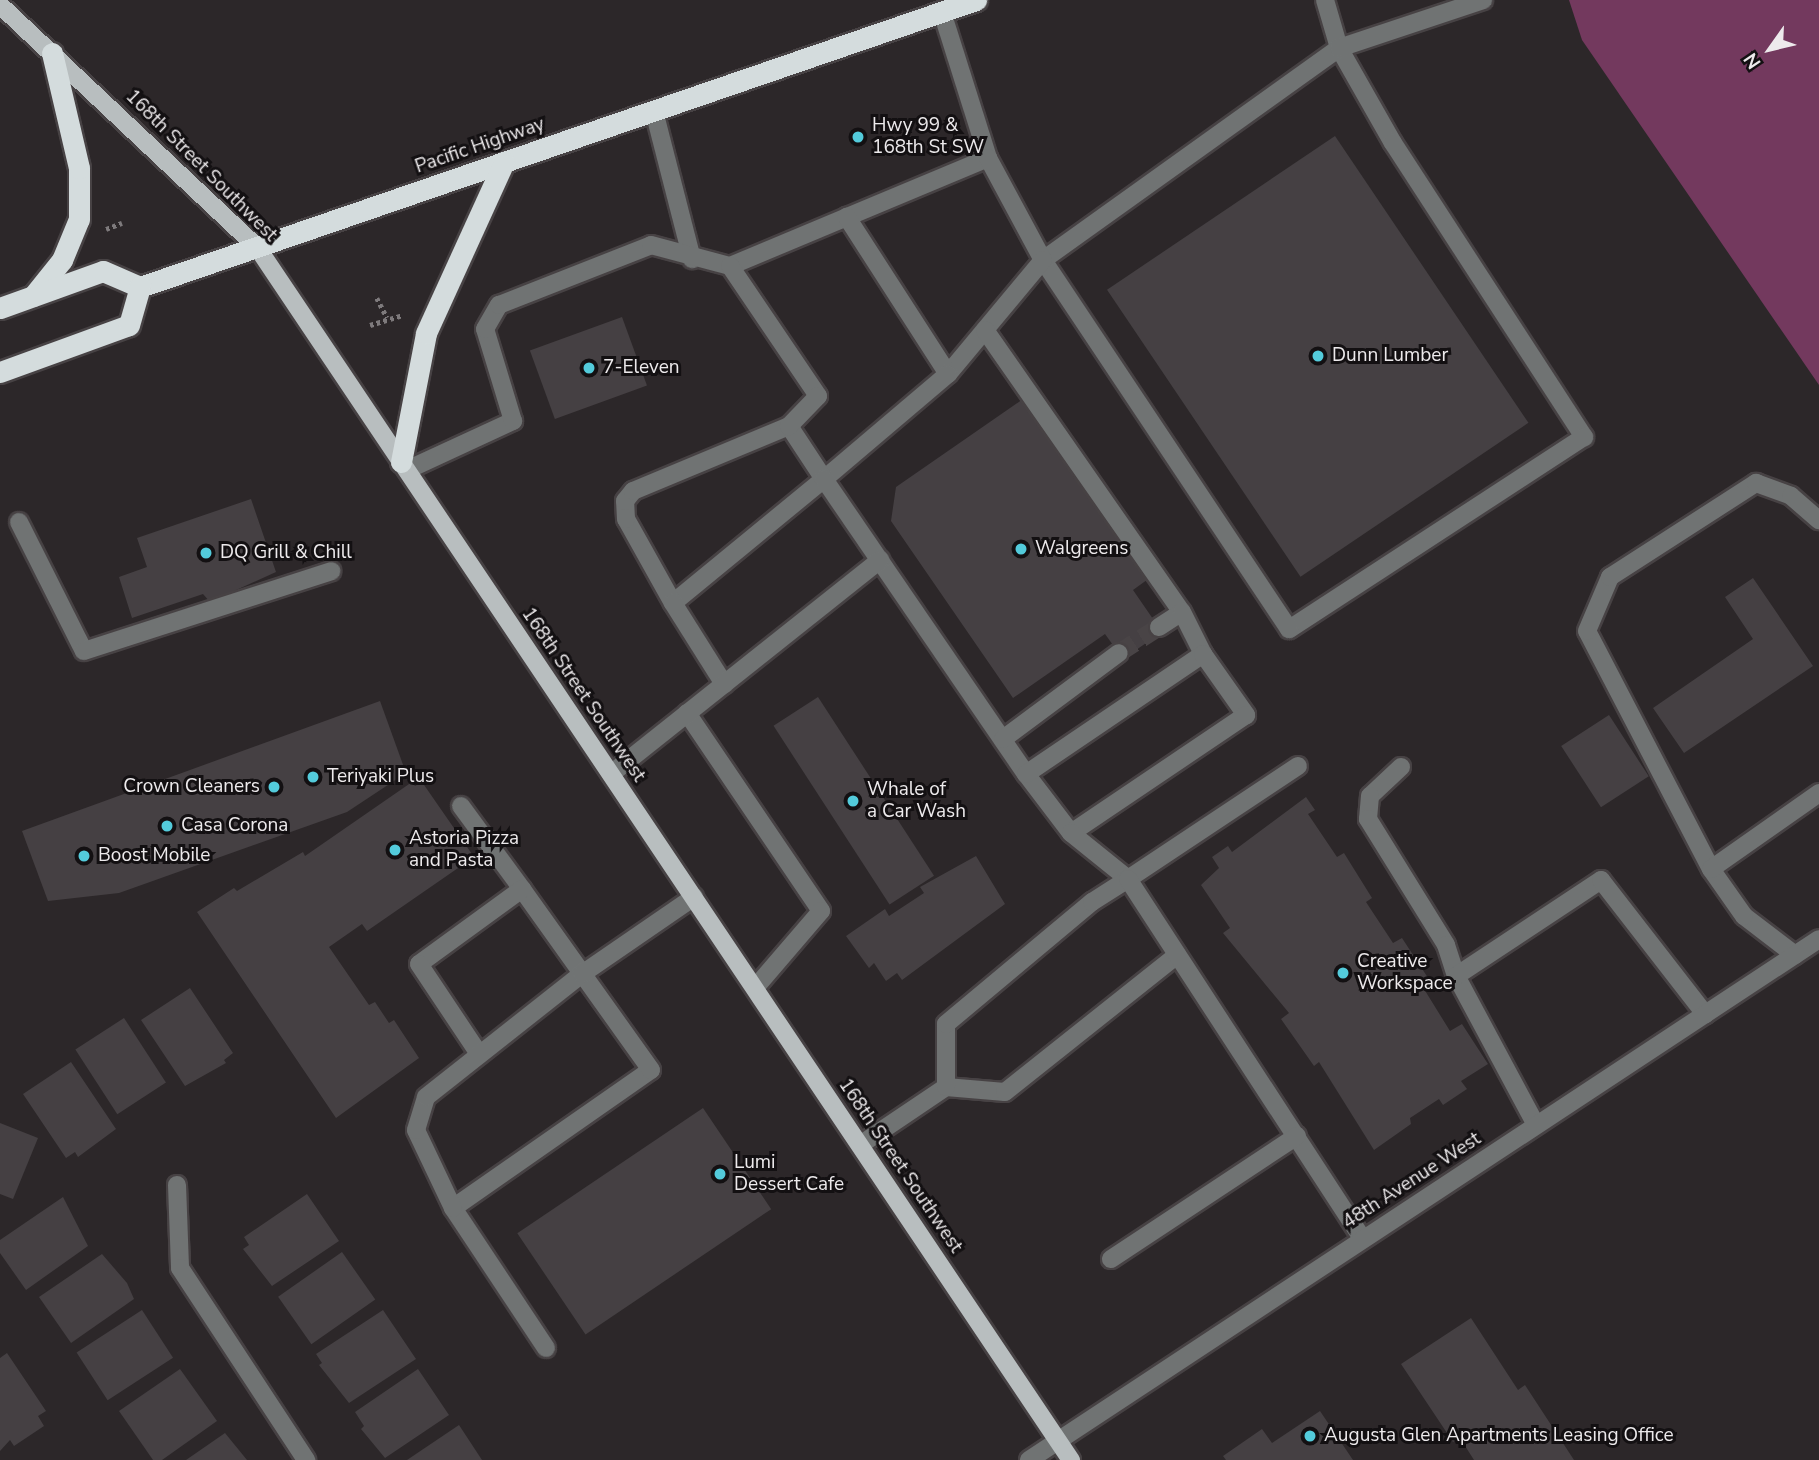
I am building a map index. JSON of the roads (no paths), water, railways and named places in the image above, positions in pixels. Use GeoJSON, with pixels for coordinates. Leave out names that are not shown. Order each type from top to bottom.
{"type":"FeatureCollection","features":[{"type":"Feature","properties":{"kind":"highway","name":"Pacific Highway"},"geometry":{"type":"LineString","coordinates":[[140,287],[976,0]]}},
{"type":"Feature","properties":{"kind":"highway"},"geometry":{"type":"LineString","coordinates":[[33,296],[62,260],[79,219],[79,167],[52,53]]}},
{"type":"Feature","properties":{"kind":"highway"},"geometry":{"type":"LineString","coordinates":[[404,466],[426,333],[504,162]]}},
{"type":"Feature","properties":{"kind":"highway"},"geometry":{"type":"LineString","coordinates":[[0,308],[103,271],[140,287],[129,325],[0,372]]}},
{"type":"Feature","properties":{"kind":"main road","name":"168th Street Southwest"},"geometry":{"type":"LineString","coordinates":[[0,5],[257,247],[1072,1460]]}},
{"type":"Feature","properties":{"kind":"street"},"geometry":{"type":"LineString","coordinates":[[942,12],[988,158],[1043,260],[1289,629],[1584,437],[1393,143],[1339,48],[1325,0]]}},
{"type":"Feature","properties":{"kind":"street"},"geometry":{"type":"LineString","coordinates":[[673,603],[948,374],[1043,260],[1339,48],[1483,0]]}},
{"type":"Feature","properties":{"kind":"street"},"geometry":{"type":"LineString","coordinates":[[654,111],[692,259]]}},
{"type":"Feature","properties":{"kind":"street"},"geometry":{"type":"LineString","coordinates":[[404,466],[513,421],[485,329],[499,305],[651,245],[692,259],[730,266],[988,158]]}},
{"type":"Feature","properties":{"kind":"street"},"geometry":{"type":"LineString","coordinates":[[847,217],[948,374]]}},
{"type":"Feature","properties":{"kind":"street"},"geometry":{"type":"LineString","coordinates":[[723,684],[626,519],[625,501],[633,491],[789,426],[818,396],[730,266]]}},
{"type":"Feature","properties":{"kind":"street"},"geometry":{"type":"LineString","coordinates":[[985,330],[1182,612],[1203,654],[1246,715],[1071,833]]}},
{"type":"Feature","properties":{"kind":"street"},"geometry":{"type":"LineString","coordinates":[[789,426],[1026,774],[1071,833],[1128,879],[1363,1239]]}},
{"type":"Feature","properties":{"kind":"street"},"geometry":{"type":"LineString","coordinates":[[1795,955],[1744,916],[1711,869],[1587,631],[1610,577],[1756,484],[1791,496],[1819,520]]}},
{"type":"Feature","properties":{"kind":"street"},"geometry":{"type":"LineString","coordinates":[[19,522],[84,651],[331,571]]}},
{"type":"Feature","properties":{"kind":"street"},"geometry":{"type":"LineString","coordinates":[[611,774],[880,560]]}},
{"type":"Feature","properties":{"kind":"street"},"geometry":{"type":"LineString","coordinates":[[1159,627],[1182,612]]}},
{"type":"Feature","properties":{"kind":"street"},"geometry":{"type":"LineString","coordinates":[[1003,739],[1119,653]]}},
{"type":"Feature","properties":{"kind":"street"},"geometry":{"type":"LineString","coordinates":[[1026,774],[1203,654]]}},
{"type":"Feature","properties":{"kind":"street"},"geometry":{"type":"LineString","coordinates":[[687,713],[821,911],[755,988]]}},
{"type":"Feature","properties":{"kind":"street"},"geometry":{"type":"LineString","coordinates":[[946,1087],[946,1024],[1092,902],[1298,766]]}},
{"type":"Feature","properties":{"kind":"street"},"geometry":{"type":"LineString","coordinates":[[1401,767],[1370,796],[1368,819],[1446,945],[1457,976],[1536,1125]]}},
{"type":"Feature","properties":{"kind":"street"},"geometry":{"type":"LineString","coordinates":[[1711,869],[1819,793]]}},
{"type":"Feature","properties":{"kind":"street"},"geometry":{"type":"LineString","coordinates":[[453,1209],[651,1070],[461,806]]}},
{"type":"Feature","properties":{"kind":"street"},"geometry":{"type":"LineString","coordinates":[[1457,976],[1601,880],[1705,1014]]}},
{"type":"Feature","properties":{"kind":"street"},"geometry":{"type":"LineString","coordinates":[[479,1054],[419,964],[522,889]]}},
{"type":"Feature","properties":{"kind":"street"},"geometry":{"type":"LineString","coordinates":[[546,1348],[453,1209],[416,1129],[426,1097],[582,974],[694,897]]}},
{"type":"Feature","properties":{"kind":"street","name":"48th Avenue West"},"geometry":{"type":"LineString","coordinates":[[1029,1460],[1819,939]]}},
{"type":"Feature","properties":{"kind":"street"},"geometry":{"type":"LineString","coordinates":[[860,1145],[946,1087],[1005,1092],[1177,955]]}},
{"type":"Feature","properties":{"kind":"street"},"geometry":{"type":"LineString","coordinates":[[1111,1259],[1297,1136]]}},
{"type":"Feature","properties":{"kind":"street"},"geometry":{"type":"LineString","coordinates":[[177,1185],[180,1268],[306,1460]]}},
{"type":"Feature","properties":{"kind":"tunnel"},"geometry":{"type":"LineString","coordinates":[[1119,653],[1159,627]]}},
{"type":"Feature","properties":{"kind":"place","name":"Hwy 99 & 168th St SW"},"geometry":{"type":"Point","coordinates":[858,137]}},
{"type":"Feature","properties":{"kind":"place","name":"Dunn Lumber"},"geometry":{"type":"Point","coordinates":[1318,356]}},
{"type":"Feature","properties":{"kind":"place","name":"7-Eleven"},"geometry":{"type":"Point","coordinates":[589,368]}},
{"type":"Feature","properties":{"kind":"place","name":"Walgreens"},"geometry":{"type":"Point","coordinates":[1021,549]}},
{"type":"Feature","properties":{"kind":"place","name":"DQ Grill & Chill"},"geometry":{"type":"Point","coordinates":[206,553]}},
{"type":"Feature","properties":{"kind":"place","name":"Teriyaki Plus"},"geometry":{"type":"Point","coordinates":[313,777]}},
{"type":"Feature","properties":{"kind":"place","name":"Crown Cleaners"},"geometry":{"type":"Point","coordinates":[274,787]}},
{"type":"Feature","properties":{"kind":"place","name":"Whale of a Car Wash"},"geometry":{"type":"Point","coordinates":[853,801]}},
{"type":"Feature","properties":{"kind":"place","name":"Casa Corona"},"geometry":{"type":"Point","coordinates":[167,826]}},
{"type":"Feature","properties":{"kind":"place","name":"Astoria Pizza and Pasta"},"geometry":{"type":"Point","coordinates":[395,850]}},
{"type":"Feature","properties":{"kind":"place","name":"Boost Mobile"},"geometry":{"type":"Point","coordinates":[84,856]}},
{"type":"Feature","properties":{"kind":"place","name":"Creative Workspace"},"geometry":{"type":"Point","coordinates":[1343,973]}},
{"type":"Feature","properties":{"kind":"place","name":"Lumi Dessert Cafe"},"geometry":{"type":"Point","coordinates":[720,1174]}},
{"type":"Feature","properties":{"kind":"place","name":"Augusta Glen Apartments Leasing Office"},"geometry":{"type":"Point","coordinates":[1310,1436]}}]}
